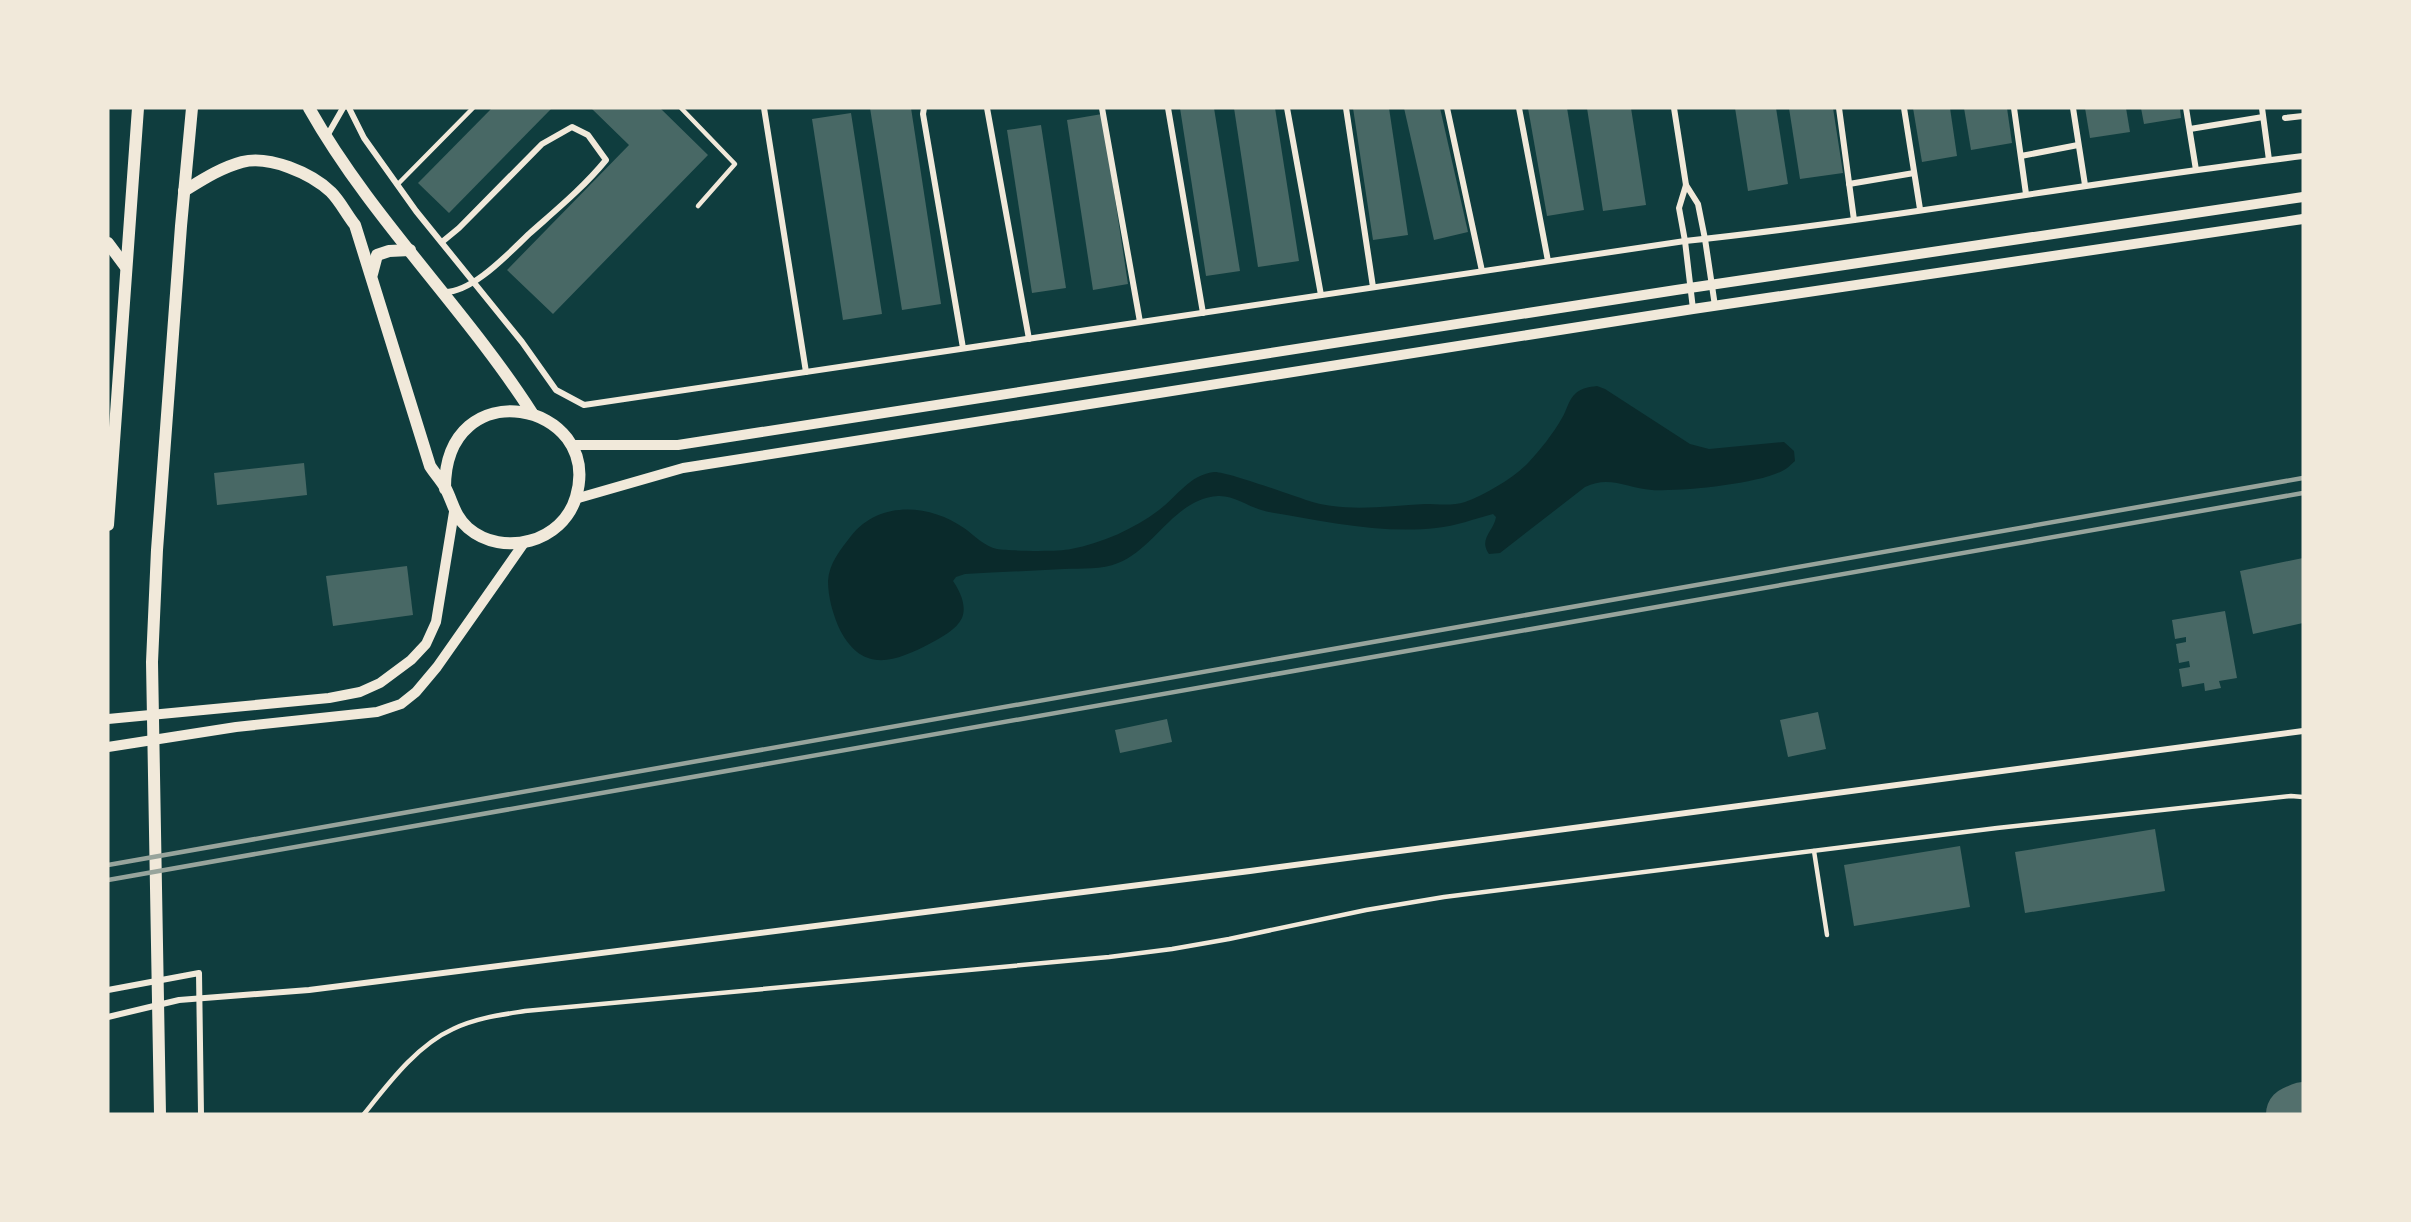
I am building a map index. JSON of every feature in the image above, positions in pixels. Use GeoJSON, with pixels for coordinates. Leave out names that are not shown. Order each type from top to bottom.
{"type":"FeatureCollection","features":[{"type":"Feature","properties":{"kind":"main road"},"geometry":{"type":"LineString","coordinates":[[108,525],[138,108]]}},
{"type":"Feature","properties":{"kind":"main road"},"geometry":{"type":"LineString","coordinates":[[160,1114],[152,662],[157,550],[192,108]]}},
{"type":"Feature","properties":{"kind":"main road"},"geometry":{"type":"LineString","coordinates":[[309,108],[326,138],[509,378],[532,413]]}},
{"type":"Feature","properties":{"kind":"main road"},"geometry":{"type":"LineString","coordinates":[[184,191],[215,172],[243,162],[274,162],[300,172],[331,192],[355,225],[430,466],[445,489],[454,513],[468,528],[485,539],[504,544],[524,543],[546,535],[564,520],[575,499],[579,472],[571,445],[554,426],[532,413],[513,410],[493,413],[475,421],[461,434],[450,450],[445,469],[445,489]]}},
{"type":"Feature","properties":{"kind":"main road"},"geometry":{"type":"LineString","coordinates":[[108,243],[125,266]]}},
{"type":"Feature","properties":{"kind":"main road"},"geometry":{"type":"LineString","coordinates":[[372,275],[377,255],[389,250],[410,250]]}},
{"type":"Feature","properties":{"kind":"street"},"geometry":{"type":"LineString","coordinates":[[326,138],[343,108]]}},
{"type":"Feature","properties":{"kind":"street"},"geometry":{"type":"LineString","coordinates":[[349,108],[364,138],[397,184],[522,342],[556,390],[584,405],[1685,241],[1854,220],[2085,185],[2303,156]]}},
{"type":"Feature","properties":{"kind":"street"},"geometry":{"type":"LineString","coordinates":[[764,108],[806,372]]}},
{"type":"Feature","properties":{"kind":"street"},"geometry":{"type":"LineString","coordinates":[[924,108],[923,114],[963,348]]}},
{"type":"Feature","properties":{"kind":"street"},"geometry":{"type":"LineString","coordinates":[[987,108],[1029,339]]}},
{"type":"Feature","properties":{"kind":"street"},"geometry":{"type":"LineString","coordinates":[[1102,108],[1140,322]]}},
{"type":"Feature","properties":{"kind":"street"},"geometry":{"type":"LineString","coordinates":[[1168,108],[1203,313]]}},
{"type":"Feature","properties":{"kind":"street"},"geometry":{"type":"LineString","coordinates":[[1287,108],[1321,295]]}},
{"type":"Feature","properties":{"kind":"street"},"geometry":{"type":"LineString","coordinates":[[1346,108],[1373,287]]}},
{"type":"Feature","properties":{"kind":"street"},"geometry":{"type":"LineString","coordinates":[[1447,108],[1482,271]]}},
{"type":"Feature","properties":{"kind":"street"},"geometry":{"type":"LineString","coordinates":[[1518,108],[1548,261]]}},
{"type":"Feature","properties":{"kind":"street"},"geometry":{"type":"LineString","coordinates":[[1674,108],[1686,185],[1698,204],[1714,306]]}},
{"type":"Feature","properties":{"kind":"street"},"geometry":{"type":"LineString","coordinates":[[1839,108],[1854,220]]}},
{"type":"Feature","properties":{"kind":"street"},"geometry":{"type":"LineString","coordinates":[[1904,108],[1920,209]]}},
{"type":"Feature","properties":{"kind":"street"},"geometry":{"type":"LineString","coordinates":[[2014,108],[2026,194]]}},
{"type":"Feature","properties":{"kind":"street"},"geometry":{"type":"LineString","coordinates":[[2073,108],[2085,185]]}},
{"type":"Feature","properties":{"kind":"street"},"geometry":{"type":"LineString","coordinates":[[2186,108],[2196,170]]}},
{"type":"Feature","properties":{"kind":"street"},"geometry":{"type":"LineString","coordinates":[[2262,108],[2269,160]]}},
{"type":"Feature","properties":{"kind":"street"},"geometry":{"type":"LineString","coordinates":[[2285,118],[2303,116]]}},
{"type":"Feature","properties":{"kind":"street"},"geometry":{"type":"LineString","coordinates":[[2190,129],[2264,117]]}},
{"type":"Feature","properties":{"kind":"street"},"geometry":{"type":"LineString","coordinates":[[442,242],[459,228],[542,144],[572,127],[588,135],[606,160],[593,176],[495,268],[464,287],[442,292]]}},
{"type":"Feature","properties":{"kind":"street"},"geometry":{"type":"LineString","coordinates":[[2021,156],[2078,145]]}},
{"type":"Feature","properties":{"kind":"street"},"geometry":{"type":"LineString","coordinates":[[1849,184],[1914,173]]}},
{"type":"Feature","properties":{"kind":"street"},"geometry":{"type":"LineString","coordinates":[[1686,185],[1679,208],[1693,309]]}},
{"type":"Feature","properties":{"kind":"street"},"geometry":{"type":"LineString","coordinates":[[571,445],[678,445],[1712,284],[2303,197]]}},
{"type":"Feature","properties":{"kind":"street"},"geometry":{"type":"LineString","coordinates":[[575,499],[684,468],[1693,309],[2303,219]]}},
{"type":"Feature","properties":{"kind":"street"},"geometry":{"type":"LineString","coordinates":[[108,718],[319,699],[360,692],[380,683],[411,660],[426,644],[436,622],[454,513]]}},
{"type":"Feature","properties":{"kind":"street"},"geometry":{"type":"LineString","coordinates":[[108,747],[236,727],[377,712],[401,704],[416,692],[437,667],[524,543]]}},
{"type":"Feature","properties":{"kind":"street"},"geometry":{"type":"LineString","coordinates":[[108,1017],[179,1000],[309,990],[1215,875],[2303,731]]}},
{"type":"Feature","properties":{"kind":"street"},"geometry":{"type":"LineString","coordinates":[[108,990],[199,973],[201,1114]]}},
{"type":"Feature","properties":{"kind":"lane"},"geometry":{"type":"LineString","coordinates":[[397,184],[473,108]]}},
{"type":"Feature","properties":{"kind":"lane"},"geometry":{"type":"LineString","coordinates":[[681,108],[735,164],[698,206]]}},
{"type":"Feature","properties":{"kind":"lane"},"geometry":{"type":"LineString","coordinates":[[364,1114],[416,1055],[452,1029],[486,1017],[525,1011],[1038,964],[1172,949],[1366,910],[1444,897],[2009,826],[2291,796],[2303,797]]}},
{"type":"Feature","properties":{"kind":"lane"},"geometry":{"type":"LineString","coordinates":[[1814,851],[1827,935]]}},
{"type":"Feature","properties":{"kind":"water"},"geometry":{"type":"Polygon","coordinates":[[[1597,386],[1690,444],[1709,449],[1784,442],[1794,451],[1795,461],[1773,475],[1739,483],[1700,488],[1652,490],[1610,482],[1594,484],[1585,487],[1500,553],[1489,554],[1485,544],[1495,522],[1496,517],[1493,514],[1443,527],[1373,528],[1269,512],[1224,496],[1203,499],[1177,515],[1131,556],[1112,565],[965,574],[956,577],[953,581],[964,609],[962,618],[956,626],[918,650],[892,659],[869,658],[859,653],[849,644],[840,630],[833,612],[828,581],[836,557],[863,524],[890,511],[921,510],[936,514],[951,520],[993,548],[1046,551],[1083,546],[1117,534],[1159,510],[1198,477],[1214,472],[1244,479],[1320,504],[1350,508],[1460,503],[1490,490],[1522,469],[1550,436],[1573,396],[1578,391],[1597,386]]]}},
{"type":"Feature","properties":{"kind":"building"},"geometry":{"type":"Polygon","coordinates":[[[492,108],[552,108],[449,213],[418,183],[492,108]]]}},
{"type":"Feature","properties":{"kind":"building"},"geometry":{"type":"Polygon","coordinates":[[[591,108],[660,108],[708,155],[553,314],[507,270],[629,145],[591,108]]]}},
{"type":"Feature","properties":{"kind":"building"},"geometry":{"type":"Polygon","coordinates":[[[870,108],[911,108],[941,304],[902,310],[870,108]]]}},
{"type":"Feature","properties":{"kind":"building"},"geometry":{"type":"Polygon","coordinates":[[[1180,108],[1214,108],[1240,271],[1206,276],[1180,108]]]}},
{"type":"Feature","properties":{"kind":"building"},"geometry":{"type":"Polygon","coordinates":[[[1234,108],[1275,108],[1299,261],[1258,267],[1234,108]]]}},
{"type":"Feature","properties":{"kind":"building"},"geometry":{"type":"Polygon","coordinates":[[[1353,108],[1389,108],[1408,235],[1373,240],[1353,108]]]}},
{"type":"Feature","properties":{"kind":"building"},"geometry":{"type":"Polygon","coordinates":[[[1404,108],[1440,108],[1468,232],[1434,240],[1404,108]]]}},
{"type":"Feature","properties":{"kind":"building"},"geometry":{"type":"Polygon","coordinates":[[[1528,108],[1567,108],[1584,210],[1547,216],[1528,108]]]}},
{"type":"Feature","properties":{"kind":"building"},"geometry":{"type":"Polygon","coordinates":[[[1587,108],[1631,108],[1646,205],[1603,211],[1587,108]]]}},
{"type":"Feature","properties":{"kind":"building"},"geometry":{"type":"Polygon","coordinates":[[[1735,108],[1776,108],[1788,184],[1748,191],[1735,108]]]}},
{"type":"Feature","properties":{"kind":"building"},"geometry":{"type":"Polygon","coordinates":[[[1789,108],[1833,108],[1843,173],[1800,179],[1789,108]]]}},
{"type":"Feature","properties":{"kind":"building"},"geometry":{"type":"Polygon","coordinates":[[[1913,108],[1950,108],[1957,156],[1922,162],[1913,108]]]}},
{"type":"Feature","properties":{"kind":"building"},"geometry":{"type":"Polygon","coordinates":[[[1964,108],[2007,108],[2012,143],[1971,150],[1964,108]]]}},
{"type":"Feature","properties":{"kind":"building"},"geometry":{"type":"Polygon","coordinates":[[[2085,108],[2126,108],[2130,132],[2090,138],[2085,108]]]}},
{"type":"Feature","properties":{"kind":"building"},"geometry":{"type":"Polygon","coordinates":[[[2141,108],[2180,108],[2181,118],[2144,124],[2141,108]]]}},
{"type":"Feature","properties":{"kind":"building"},"geometry":{"type":"Polygon","coordinates":[[[851,113],[882,314],[843,320],[812,119],[851,113]]]}},
{"type":"Feature","properties":{"kind":"building"},"geometry":{"type":"Polygon","coordinates":[[[1102,114],[1128,284],[1093,290],[1067,120],[1102,114]]]}},
{"type":"Feature","properties":{"kind":"building"},"geometry":{"type":"Polygon","coordinates":[[[1041,125],[1066,288],[1032,293],[1007,130],[1041,125]]]}},
{"type":"Feature","properties":{"kind":"building"},"geometry":{"type":"Polygon","coordinates":[[[304,463],[307,495],[217,505],[214,473],[304,463]]]}},
{"type":"Feature","properties":{"kind":"building"},"geometry":{"type":"Polygon","coordinates":[[[2303,558],[2303,623],[2253,634],[2240,571],[2303,558]]]}},
{"type":"Feature","properties":{"kind":"building"},"geometry":{"type":"Polygon","coordinates":[[[407,566],[413,615],[333,626],[326,576],[407,566]]]}},
{"type":"Feature","properties":{"kind":"building"},"geometry":{"type":"Polygon","coordinates":[[[2225,611],[2237,678],[2219,681],[2221,688],[2205,691],[2204,683],[2182,687],[2179,669],[2190,667],[2189,661],[2179,663],[2176,644],[2186,642],[2186,637],[2175,639],[2172,620],[2225,611]]]}},
{"type":"Feature","properties":{"kind":"building"},"geometry":{"type":"Polygon","coordinates":[[[1818,712],[1826,749],[1788,757],[1780,720],[1818,712]]]}},
{"type":"Feature","properties":{"kind":"building"},"geometry":{"type":"Polygon","coordinates":[[[1167,719],[1172,742],[1120,753],[1115,730],[1167,719]]]}},
{"type":"Feature","properties":{"kind":"building"},"geometry":{"type":"Polygon","coordinates":[[[2155,829],[2165,891],[2025,913],[2015,852],[2155,829]]]}},
{"type":"Feature","properties":{"kind":"building"},"geometry":{"type":"Polygon","coordinates":[[[1960,846],[1970,907],[1854,926],[1844,865],[1960,846]]]}},
{"type":"Feature","properties":{"kind":"taxiway"},"geometry":{"type":"LineString","coordinates":[[2294,1114],[2303,1110]]}},
{"type":"Feature","properties":{"kind":"railway"},"geometry":{"type":"LineString","coordinates":[[108,865],[2303,478]]}},
{"type":"Feature","properties":{"kind":"railway"},"geometry":{"type":"LineString","coordinates":[[108,880],[2303,493]]}}]}
